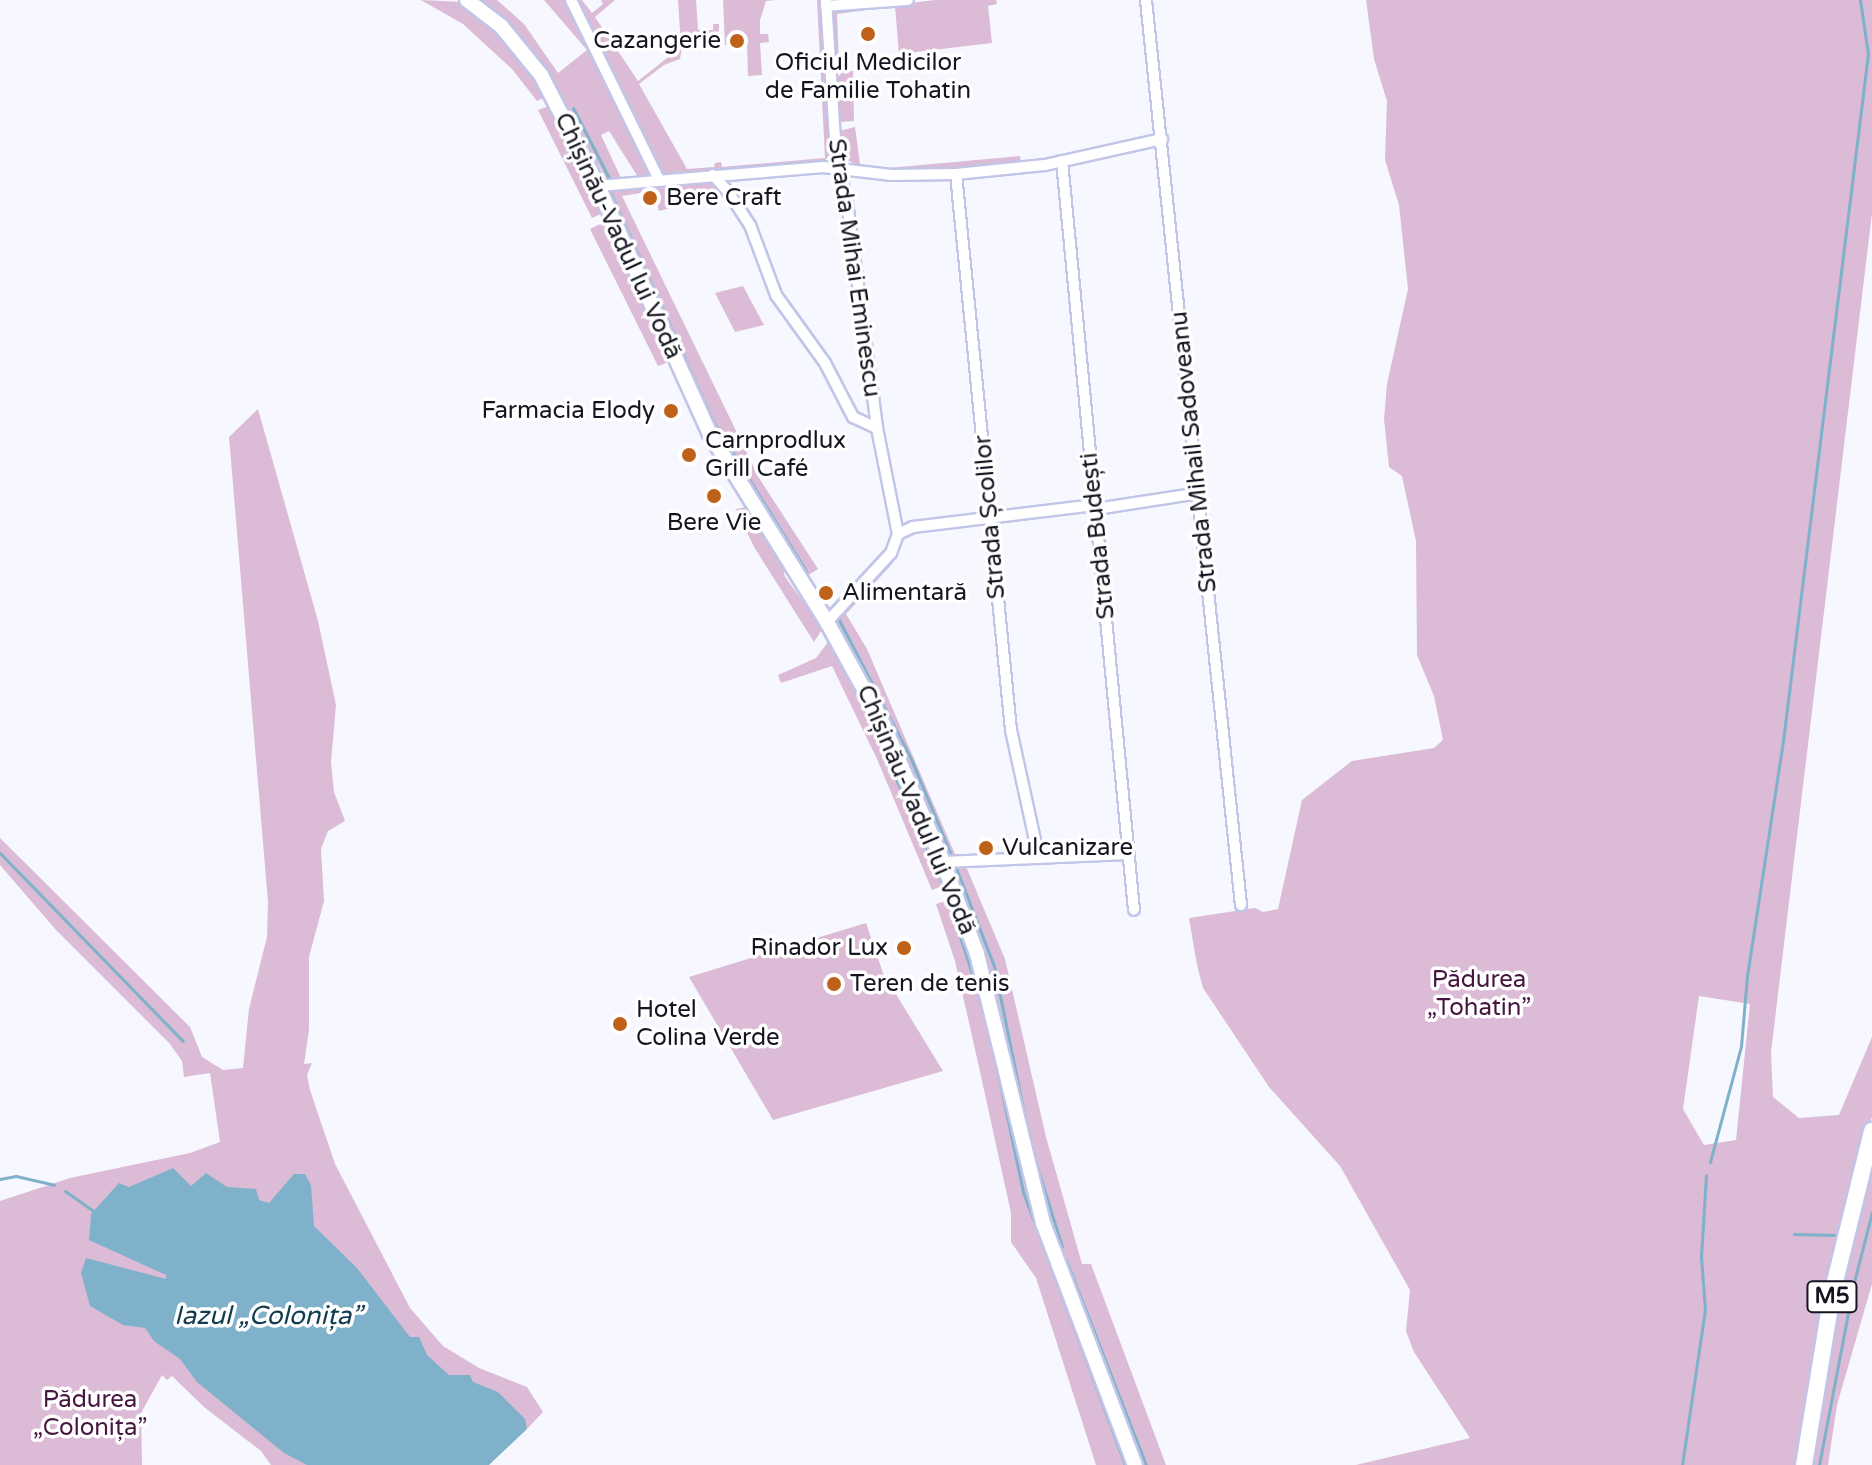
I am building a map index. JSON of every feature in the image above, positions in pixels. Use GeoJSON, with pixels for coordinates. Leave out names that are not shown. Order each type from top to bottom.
{"type":"FeatureCollection","features":[{"type":"Feature","properties":{"kind":"highway","name":"M5"},"geometry":{"type":"LineString","coordinates":[[1804,1465],[1835,1279],[1872,1131]]}},
{"type":"Feature","properties":{"kind":"main road","name":"Chișinău-Vadul lui Vodă"},"geometry":{"type":"LineString","coordinates":[[467,0],[501,26],[541,75],[598,186],[710,434],[827,622],[883,724],[943,862],[990,996],[1023,1154],[1043,1223],[1135,1465]]}},
{"type":"Feature","properties":{"kind":"street"},"geometry":{"type":"LineString","coordinates":[[571,0],[659,180]]}},
{"type":"Feature","properties":{"kind":"street"},"geometry":{"type":"LineString","coordinates":[[826,3],[908,0]]}},
{"type":"Feature","properties":{"kind":"street","name":"Strada Mihail Sadoveanu"},"geometry":{"type":"LineString","coordinates":[[1146,0],[1241,905]]}},
{"type":"Feature","properties":{"kind":"street","name":"Strada Mihai Eminescu"},"geometry":{"type":"LineString","coordinates":[[826,3],[839,166],[877,428],[898,534]]}},
{"type":"Feature","properties":{"kind":"street"},"geometry":{"type":"LineString","coordinates":[[598,186],[839,166],[892,175],[956,174],[1062,161],[1162,139]]}},
{"type":"Feature","properties":{"kind":"street","name":"Strada Budești"},"geometry":{"type":"LineString","coordinates":[[1062,161],[1134,910]]}},
{"type":"Feature","properties":{"kind":"street","name":"Strada Școlilor"},"geometry":{"type":"LineString","coordinates":[[956,174],[1011,730],[1039,858]]}},
{"type":"Feature","properties":{"kind":"street"},"geometry":{"type":"LineString","coordinates":[[713,175],[750,225],[776,295],[825,363],[853,417],[877,428]]}},
{"type":"Feature","properties":{"kind":"street"},"geometry":{"type":"LineString","coordinates":[[827,622],[891,553],[898,534],[913,527],[1199,493]]}},
{"type":"Feature","properties":{"kind":"street"},"geometry":{"type":"LineString","coordinates":[[943,862],[1128,854]]}},
{"type":"Feature","properties":{"kind":"green space"},"geometry":{"type":"Polygon","coordinates":[[[421,0],[463,2],[504,37],[547,96],[537,101],[512,69],[463,24],[421,0]]]}},
{"type":"Feature","properties":{"kind":"green space"},"geometry":{"type":"Polygon","coordinates":[[[478,0],[497,0],[524,24],[558,73],[587,50],[544,0],[582,0],[592,13],[603,4],[601,0],[615,0],[595,17],[638,81],[681,47],[678,0],[696,0],[698,30],[713,30],[713,24],[719,24],[719,31],[682,47],[680,59],[664,65],[639,84],[687,169],[714,167],[715,163],[721,162],[722,167],[825,158],[817,0],[821,0],[830,154],[823,163],[638,177],[609,131],[601,135],[621,178],[606,178],[537,60],[478,0]]]}},
{"type":"Feature","properties":{"kind":"green space"},"geometry":{"type":"Polygon","coordinates":[[[723,0],[776,0],[766,1],[760,20],[760,34],[768,34],[769,42],[760,43],[762,75],[748,76],[747,43],[725,45],[723,0]]]}},
{"type":"Feature","properties":{"kind":"green space"},"geometry":{"type":"Polygon","coordinates":[[[935,0],[996,0],[997,4],[988,6],[992,43],[899,54],[895,6],[837,14],[839,66],[835,66],[830,13],[935,0]]]}},
{"type":"Feature","properties":{"kind":"green space","name":"Pădurea „Tohatin”"},"geometry":{"type":"Polygon","coordinates":[[[1366,0],[1872,0],[1872,213],[1771,1052],[1773,1097],[1799,1118],[1839,1115],[1872,1037],[1872,1117],[1853,1179],[1799,1465],[1356,1465],[1470,1438],[1414,1352],[1406,1331],[1410,1290],[1340,1166],[1269,1087],[1203,988],[1189,918],[1255,908],[1263,912],[1278,909],[1302,800],[1352,761],[1434,748],[1443,740],[1434,696],[1417,655],[1416,541],[1402,476],[1389,467],[1384,419],[1387,384],[1408,289],[1399,205],[1385,160],[1387,101],[1374,59],[1366,0]],[[1699,996],[1683,1109],[1704,1145],[1736,1140],[1750,1004],[1699,996]]]}},
{"type":"Feature","properties":{"kind":"green space"},"geometry":{"type":"Polygon","coordinates":[[[853,71],[854,121],[840,122],[836,78],[843,72],[853,71]]]}},
{"type":"Feature","properties":{"kind":"green space"},"geometry":{"type":"Polygon","coordinates":[[[552,105],[605,212],[592,218],[538,110],[552,105]]]}},
{"type":"Feature","properties":{"kind":"green space"},"geometry":{"type":"Polygon","coordinates":[[[855,127],[860,164],[877,169],[1020,156],[1021,165],[899,172],[860,167],[844,158],[840,150],[839,131],[855,127]]]}},
{"type":"Feature","properties":{"kind":"green space"},"geometry":{"type":"Polygon","coordinates":[[[706,179],[726,193],[659,211],[653,191],[622,196],[759,478],[818,569],[805,577],[711,423],[608,196],[608,191],[618,187],[706,179]]]}},
{"type":"Feature","properties":{"kind":"green space"},"geometry":{"type":"Polygon","coordinates":[[[608,220],[671,361],[658,366],[590,229],[608,220]]]}},
{"type":"Feature","properties":{"kind":"green space"},"geometry":{"type":"Polygon","coordinates":[[[743,286],[764,325],[735,332],[715,293],[743,286]]]}},
{"type":"Feature","properties":{"kind":"green space","name":"Pădurea „Colonița”"},"geometry":{"type":"Polygon","coordinates":[[[258,409],[318,621],[336,705],[331,762],[334,792],[345,821],[328,831],[321,849],[324,901],[309,957],[309,1030],[304,1064],[312,1063],[307,1075],[310,1090],[335,1164],[410,1308],[443,1346],[479,1368],[527,1387],[543,1412],[527,1429],[499,1404],[346,1465],[271,1465],[261,1451],[204,1407],[172,1376],[167,1380],[162,1375],[141,1413],[142,1465],[0,1465],[0,1201],[70,1178],[190,1153],[220,1142],[210,1073],[184,1077],[182,1061],[170,1044],[56,930],[0,865],[0,838],[190,1027],[202,1057],[223,1070],[243,1068],[249,1009],[267,937],[268,902],[229,437],[258,409]]]}},
{"type":"Feature","properties":{"kind":"green space"},"geometry":{"type":"Polygon","coordinates":[[[746,507],[781,560],[785,577],[823,628],[814,642],[754,547],[736,509],[746,507]]]}},
{"type":"Feature","properties":{"kind":"green space"},"geometry":{"type":"Polygon","coordinates":[[[890,561],[892,564],[846,614],[867,649],[957,859],[947,856],[905,756],[836,627],[841,615],[890,561]]]}},
{"type":"Feature","properties":{"kind":"green space"},"geometry":{"type":"Polygon","coordinates":[[[831,638],[882,733],[947,884],[932,890],[877,759],[832,666],[781,683],[778,675],[816,658],[831,638]]]}},
{"type":"Feature","properties":{"kind":"green space"},"geometry":{"type":"Polygon","coordinates":[[[965,864],[1005,959],[1046,1137],[1082,1264],[1091,1264],[1166,1465],[1139,1465],[1053,1238],[1025,1140],[996,999],[952,870],[965,864]]]}},
{"type":"Feature","properties":{"kind":"green space"},"geometry":{"type":"Polygon","coordinates":[[[953,899],[973,958],[999,1056],[1035,1216],[1130,1465],[1096,1465],[1036,1278],[1011,1242],[1011,1213],[977,1058],[955,961],[936,904],[953,899]]]}},
{"type":"Feature","properties":{"kind":"green space"},"geometry":{"type":"Polygon","coordinates":[[[866,923],[883,973],[943,1071],[773,1120],[689,977],[866,923]]]}},
{"type":"Feature","properties":{"kind":"green space"},"geometry":{"type":"Polygon","coordinates":[[[1872,1156],[1872,1284],[1837,1405],[1828,1465],[1811,1465],[1823,1366],[1872,1156]]]}},
{"type":"Feature","properties":{"kind":"water","name":"Iazul „Colonița”"},"geometry":{"type":"Polygon","coordinates":[[[173,1168],[191,1186],[206,1173],[227,1187],[256,1189],[259,1200],[269,1203],[294,1174],[305,1174],[311,1185],[314,1226],[357,1268],[410,1337],[419,1337],[427,1355],[449,1375],[470,1375],[473,1382],[498,1392],[525,1419],[527,1429],[489,1465],[307,1465],[284,1453],[197,1382],[180,1359],[154,1341],[145,1328],[123,1325],[90,1306],[81,1273],[86,1258],[166,1279],[166,1275],[89,1240],[91,1214],[119,1183],[129,1187],[173,1168]]]}},
{"type":"Feature","properties":{"kind":"waterway"},"geometry":{"type":"LineString","coordinates":[[1710,1162],[1741,1046],[1747,976],[1783,741],[1868,54],[1860,0]]}},
{"type":"Feature","properties":{"kind":"waterway"},"geometry":{"type":"LineString","coordinates":[[573,108],[609,178]]}},
{"type":"Feature","properties":{"kind":"waterway"},"geometry":{"type":"LineString","coordinates":[[610,192],[714,423],[806,571]]}},
{"type":"Feature","properties":{"kind":"waterway"},"geometry":{"type":"LineString","coordinates":[[839,620],[911,759],[951,855]]}},
{"type":"Feature","properties":{"kind":"waterway"},"geometry":{"type":"LineString","coordinates":[[859,695],[944,888]]}},
{"type":"Feature","properties":{"kind":"waterway"},"geometry":{"type":"LineString","coordinates":[[0,853],[183,1041]]}},
{"type":"Feature","properties":{"kind":"waterway"},"geometry":{"type":"LineString","coordinates":[[956,868],[994,966],[1027,1128]]}},
{"type":"Feature","properties":{"kind":"waterway"},"geometry":{"type":"LineString","coordinates":[[948,900],[984,1010]]}},
{"type":"Feature","properties":{"kind":"waterway"},"geometry":{"type":"LineString","coordinates":[[991,1041],[1023,1192],[1125,1465]]}},
{"type":"Feature","properties":{"kind":"waterway"},"geometry":{"type":"LineString","coordinates":[[1034,1157],[1062,1247]]}},
{"type":"Feature","properties":{"kind":"waterway"},"geometry":{"type":"LineString","coordinates":[[1682,1465],[1705,1310],[1701,1257],[1706,1175]]}},
{"type":"Feature","properties":{"kind":"waterway"},"geometry":{"type":"LineString","coordinates":[[0,1179],[16,1176],[54,1185]]}},
{"type":"Feature","properties":{"kind":"waterway"},"geometry":{"type":"LineString","coordinates":[[65,1191],[95,1212]]}},
{"type":"Feature","properties":{"kind":"waterway"},"geometry":{"type":"LineString","coordinates":[[1819,1465],[1853,1286],[1872,1212]]}},
{"type":"Feature","properties":{"kind":"waterway"},"geometry":{"type":"LineString","coordinates":[[1794,1234],[1836,1235]]}},
{"type":"Feature","properties":{"kind":"waterway"},"geometry":{"type":"LineString","coordinates":[[1066,1260],[1146,1465]]}},
{"type":"Feature","properties":{"kind":"place","name":"Oficiul Medicilor de Familie Tohatin"},"geometry":{"type":"Point","coordinates":[868,34]}},
{"type":"Feature","properties":{"kind":"place","name":"Cazangerie"},"geometry":{"type":"Point","coordinates":[737,41]}},
{"type":"Feature","properties":{"kind":"place","name":"Bere Craft"},"geometry":{"type":"Point","coordinates":[650,198]}},
{"type":"Feature","properties":{"kind":"place","name":"Farmacia Elody"},"geometry":{"type":"Point","coordinates":[671,411]}},
{"type":"Feature","properties":{"kind":"place","name":"Carnprodlux Grill Café"},"geometry":{"type":"Point","coordinates":[689,455]}},
{"type":"Feature","properties":{"kind":"place","name":"Bere Vie"},"geometry":{"type":"Point","coordinates":[714,496]}},
{"type":"Feature","properties":{"kind":"place","name":"Alimentară"},"geometry":{"type":"Point","coordinates":[826,593]}},
{"type":"Feature","properties":{"kind":"place","name":"Vulcanizare"},"geometry":{"type":"Point","coordinates":[986,848]}},
{"type":"Feature","properties":{"kind":"place","name":"Rinador Lux"},"geometry":{"type":"Point","coordinates":[904,948]}},
{"type":"Feature","properties":{"kind":"place","name":"Teren de tenis"},"geometry":{"type":"Point","coordinates":[834,984]}},
{"type":"Feature","properties":{"kind":"place","name":"Hotel Colina Verde"},"geometry":{"type":"Point","coordinates":[620,1024]}}]}
